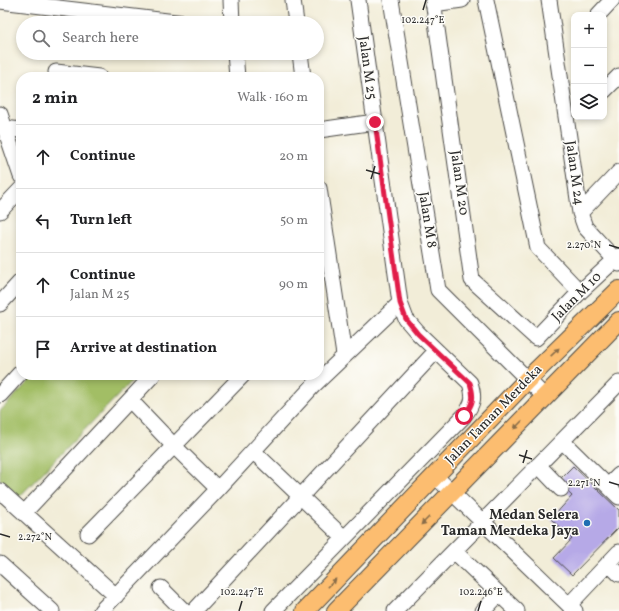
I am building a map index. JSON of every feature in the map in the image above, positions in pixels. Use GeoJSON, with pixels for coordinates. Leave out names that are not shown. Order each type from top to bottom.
{"type":"FeatureCollection","features":[{"type":"Feature","properties":{"kind":"main road","name":"Jalan Taman Merdeka"},"geometry":{"type":"LineString","coordinates":[[305,611],[527,380],[619,290]]}},
{"type":"Feature","properties":{"kind":"main road","name":"Jalan Taman Merdeka"},"geometry":{"type":"LineString","coordinates":[[336,611],[619,321]]}},
{"type":"Feature","properties":{"kind":"street"},"geometry":{"type":"LineString","coordinates":[[0,0],[128,16]]}},
{"type":"Feature","properties":{"kind":"street"},"geometry":{"type":"LineString","coordinates":[[231,0],[232,16]]}},
{"type":"Feature","properties":{"kind":"street"},"geometry":{"type":"LineString","coordinates":[[293,0],[295,16]]}},
{"type":"Feature","properties":{"kind":"street","name":"Jalan M 25"},"geometry":{"type":"LineString","coordinates":[[273,611],[464,416],[472,406],[474,394],[470,383],[418,334],[406,319],[400,303],[358,0]]}},
{"type":"Feature","properties":{"kind":"street","name":"Jalan M 8"},"geometry":{"type":"LineString","coordinates":[[391,0],[438,290],[545,397]]}},
{"type":"Feature","properties":{"kind":"street"},"geometry":{"type":"LineString","coordinates":[[433,2],[462,0]]}},
{"type":"Feature","properties":{"kind":"street"},"geometry":{"type":"LineString","coordinates":[[486,0],[538,248],[580,292]]}},
{"type":"Feature","properties":{"kind":"street","name":"Jalan M 24"},"geometry":{"type":"LineString","coordinates":[[549,0],[583,220]]}},
{"type":"Feature","properties":{"kind":"street"},"geometry":{"type":"LineString","coordinates":[[601,12],[612,0]]}},
{"type":"Feature","properties":{"kind":"street","name":"Jalan M 20"},"geometry":{"type":"LineString","coordinates":[[433,2],[472,280],[536,338]]}},
{"type":"Feature","properties":{"kind":"street"},"geometry":{"type":"LineString","coordinates":[[236,60],[237,72]]}},
{"type":"Feature","properties":{"kind":"street"},"geometry":{"type":"LineString","coordinates":[[301,60],[302,72]]}},
{"type":"Feature","properties":{"kind":"street"},"geometry":{"type":"LineString","coordinates":[[607,88],[619,76]]}},
{"type":"Feature","properties":{"kind":"street"},"geometry":{"type":"LineString","coordinates":[[568,128],[575,120]]}},
{"type":"Feature","properties":{"kind":"street"},"geometry":{"type":"LineString","coordinates":[[2,121],[16,128]]}},
{"type":"Feature","properties":{"kind":"street"},"geometry":{"type":"LineString","coordinates":[[2,121],[16,162]]}},
{"type":"Feature","properties":{"kind":"street"},"geometry":{"type":"LineString","coordinates":[[324,129],[375,122]]}},
{"type":"Feature","properties":{"kind":"street"},"geometry":{"type":"LineString","coordinates":[[618,260],[583,220],[619,172]]}},
{"type":"Feature","properties":{"kind":"street"},"geometry":{"type":"LineString","coordinates":[[0,211],[16,194]]}},
{"type":"Feature","properties":{"kind":"street"},"geometry":{"type":"LineString","coordinates":[[324,221],[344,355]]}},
{"type":"Feature","properties":{"kind":"street","name":"Jalan M 10"},"geometry":{"type":"LineString","coordinates":[[536,338],[580,292],[618,260]]}},
{"type":"Feature","properties":{"kind":"street"},"geometry":{"type":"LineString","coordinates":[[0,304],[16,286]]}},
{"type":"Feature","properties":{"kind":"street"},"geometry":{"type":"LineString","coordinates":[[324,370],[344,355],[400,303]]}},
{"type":"Feature","properties":{"kind":"street"},"geometry":{"type":"LineString","coordinates":[[194,611],[301,498],[436,351]]}},
{"type":"Feature","properties":{"kind":"street"},"geometry":{"type":"LineString","coordinates":[[0,395],[16,377]]}},
{"type":"Feature","properties":{"kind":"street"},"geometry":{"type":"LineString","coordinates":[[24,513],[130,400],[144,380]]}},
{"type":"Feature","properties":{"kind":"street"},"geometry":{"type":"LineString","coordinates":[[88,534],[238,380]]}},
{"type":"Feature","properties":{"kind":"street"},"geometry":{"type":"LineString","coordinates":[[101,611],[253,451],[310,380]]}},
{"type":"Feature","properties":{"kind":"street"},"geometry":{"type":"LineString","coordinates":[[395,611],[619,383]]}},
{"type":"Feature","properties":{"kind":"street"},"geometry":{"type":"LineString","coordinates":[[130,400],[218,489]]}},
{"type":"Feature","properties":{"kind":"street"},"geometry":{"type":"LineString","coordinates":[[562,440],[619,496]]}},
{"type":"Feature","properties":{"kind":"street"},"geometry":{"type":"LineString","coordinates":[[253,451],[344,538]]}},
{"type":"Feature","properties":{"kind":"street"},"geometry":{"type":"LineString","coordinates":[[538,465],[561,489]]}},
{"type":"Feature","properties":{"kind":"street"},"geometry":{"type":"LineString","coordinates":[[608,486],[619,475]]}},
{"type":"Feature","properties":{"kind":"street"},"geometry":{"type":"LineString","coordinates":[[434,476],[572,608],[608,563],[619,552]]}},
{"type":"Feature","properties":{"kind":"street"},"geometry":{"type":"LineString","coordinates":[[0,491],[116,596]]}},
{"type":"Feature","properties":{"kind":"street"},"geometry":{"type":"LineString","coordinates":[[454,551],[517,611]]}},
{"type":"Feature","properties":{"kind":"street"},"geometry":{"type":"LineString","coordinates":[[608,563],[619,574]]}},
{"type":"Feature","properties":{"kind":"street"},"geometry":{"type":"LineString","coordinates":[[0,564],[52,611]]}},
{"type":"Feature","properties":{"kind":"street"},"geometry":{"type":"LineString","coordinates":[[161,588],[184,611]]}},
{"type":"Feature","properties":{"kind":"street"},"geometry":{"type":"LineString","coordinates":[[483,611],[499,594]]}},
{"type":"Feature","properties":{"kind":"green space"},"geometry":{"type":"Polygon","coordinates":[[[30,380],[133,380],[19,497],[0,479],[0,411],[30,380]]]}},
{"type":"Feature","properties":{"kind":"building","name":"Medan Selera Taman Merdeka Jaya"},"geometry":{"type":"Polygon","coordinates":[[[573,466],[619,510],[619,527],[572,575],[554,558],[572,539],[551,519],[572,496],[557,482],[573,466]]]}},
{"type":"Feature","properties":{"kind":"place","name":"Medan Selera Taman Merdeka Jaya"},"geometry":{"type":"Point","coordinates":[587,523]}},
{"type":"Feature","properties":{"kind":"route"},"geometry":{"type":"LineString","coordinates":[[375,122],[400,303],[406,319],[418,334],[470,383],[474,394],[472,406],[464,416]]}}]}
